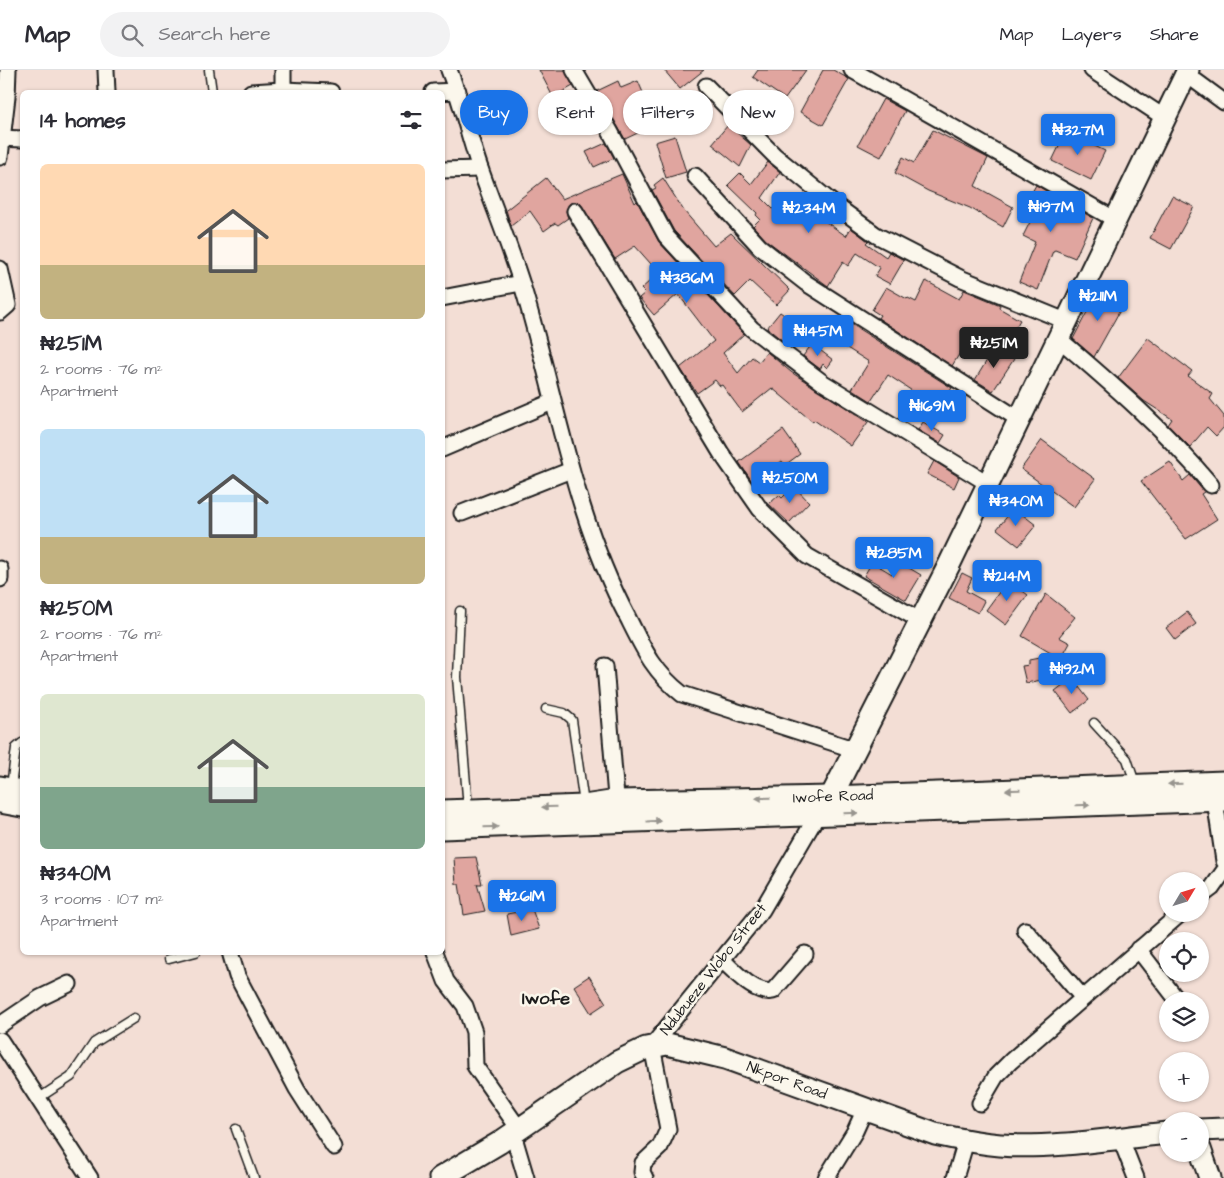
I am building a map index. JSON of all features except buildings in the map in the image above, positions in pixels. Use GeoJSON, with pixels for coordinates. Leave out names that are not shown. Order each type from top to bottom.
{"type":"FeatureCollection","features":[{"type":"Feature","properties":{"kind":"street"},"geometry":{"type":"LineString","coordinates":[[0,156],[7,97],[8,70]]}},
{"type":"Feature","properties":{"kind":"street"},"geometry":{"type":"LineString","coordinates":[[106,70],[107,90]]}},
{"type":"Feature","properties":{"kind":"street"},"geometry":{"type":"LineString","coordinates":[[283,70],[283,90]]}},
{"type":"Feature","properties":{"kind":"street"},"geometry":{"type":"LineString","coordinates":[[450,70],[458,91],[480,169],[521,283],[552,402],[590,533],[611,585],[645,650],[664,680],[682,694],[856,750]]}},
{"type":"Feature","properties":{"kind":"street"},"geometry":{"type":"LineString","coordinates":[[574,70],[610,131],[666,236],[752,329],[822,382],[989,484]]}},
{"type":"Feature","properties":{"kind":"street"},"geometry":{"type":"LineString","coordinates":[[1092,70],[1165,118]]}},
{"type":"Feature","properties":{"kind":"street"},"geometry":{"type":"LineString","coordinates":[[857,71],[1116,220]]}},
{"type":"Feature","properties":{"kind":"street"},"geometry":{"type":"LineString","coordinates":[[831,797],[989,484],[1187,72],[1224,102]]}},
{"type":"Feature","properties":{"kind":"street"},"geometry":{"type":"LineString","coordinates":[[706,86],[774,156],[834,205],[876,235],[1064,331],[1190,460],[1211,486]]}},
{"type":"Feature","properties":{"kind":"street"},"geometry":{"type":"LineString","coordinates":[[445,92],[458,91]]}},
{"type":"Feature","properties":{"kind":"street"},"geometry":{"type":"LineString","coordinates":[[1,138],[20,139]]}},
{"type":"Feature","properties":{"kind":"street"},"geometry":{"type":"LineString","coordinates":[[445,170],[480,169]]}},
{"type":"Feature","properties":{"kind":"street"},"geometry":{"type":"LineString","coordinates":[[695,176],[760,247],[806,283],[1020,420]]}},
{"type":"Feature","properties":{"kind":"street"},"geometry":{"type":"LineString","coordinates":[[575,211],[720,453],[760,509],[807,556],[921,621]]}},
{"type":"Feature","properties":{"kind":"street"},"geometry":{"type":"LineString","coordinates":[[0,269],[8,305],[0,312]]}},
{"type":"Feature","properties":{"kind":"street"},"geometry":{"type":"LineString","coordinates":[[445,297],[521,283]]}},
{"type":"Feature","properties":{"kind":"street"},"geometry":{"type":"LineString","coordinates":[[445,448],[552,402]]}},
{"type":"Feature","properties":{"kind":"street"},"geometry":{"type":"LineString","coordinates":[[462,513],[571,470]]}},
{"type":"Feature","properties":{"kind":"street"},"geometry":{"type":"LineString","coordinates":[[0,569],[0,579]]}},
{"type":"Feature","properties":{"kind":"street"},"geometry":{"type":"LineString","coordinates":[[606,666],[617,801],[617,823]]}},
{"type":"Feature","properties":{"kind":"street","name":"Iwofe Road"},"geometry":{"type":"LineString","coordinates":[[445,811],[584,806],[617,801],[831,797],[1136,785],[1221,794]]}},
{"type":"Feature","properties":{"kind":"street"},"geometry":{"type":"LineString","coordinates":[[1209,890],[1224,869],[1221,794]]}},
{"type":"Feature","properties":{"kind":"street","name":"Iwofe Road"},"geometry":{"type":"LineString","coordinates":[[445,828],[617,823],[1221,794]]}},
{"type":"Feature","properties":{"kind":"street","name":"Ndubueze Wobo Street"},"geometry":{"type":"LineString","coordinates":[[652,1046],[762,910],[818,814]]}},
{"type":"Feature","properties":{"kind":"street"},"geometry":{"type":"LineString","coordinates":[[980,1103],[991,1082],[1011,1061],[1170,922]]}},
{"type":"Feature","properties":{"kind":"street"},"geometry":{"type":"LineString","coordinates":[[1025,930],[1083,998]]}},
{"type":"Feature","properties":{"kind":"street"},"geometry":{"type":"LineString","coordinates":[[1138,949],[1171,992]]}},
{"type":"Feature","properties":{"kind":"street"},"geometry":{"type":"LineString","coordinates":[[722,960],[755,988],[765,993],[773,991],[805,954]]}},
{"type":"Feature","properties":{"kind":"street"},"geometry":{"type":"LineString","coordinates":[[231,955],[237,976],[297,1089],[334,1147]]}},
{"type":"Feature","properties":{"kind":"street"},"geometry":{"type":"LineString","coordinates":[[436,955],[446,981],[466,1006],[474,1032],[475,1066],[516,1132],[526,1178]]}},
{"type":"Feature","properties":{"kind":"street"},"geometry":{"type":"LineString","coordinates":[[0,1025],[40,998],[69,984]]}},
{"type":"Feature","properties":{"kind":"street"},"geometry":{"type":"LineString","coordinates":[[0,1040],[6,1060],[39,1098],[84,1176]]}},
{"type":"Feature","properties":{"kind":"street","name":"Nkpor Road"},"geometry":{"type":"LineString","coordinates":[[440,1178],[516,1132],[617,1062],[652,1046],[667,1044],[698,1050],[935,1134],[966,1141],[1001,1145],[1030,1145],[1159,1133]]}},
{"type":"Feature","properties":{"kind":"street"},"geometry":{"type":"LineString","coordinates":[[645,1178],[642,1172],[643,1163],[660,1147],[668,1129],[652,1046]]}},
{"type":"Feature","properties":{"kind":"street"},"geometry":{"type":"LineString","coordinates":[[826,1178],[855,1131],[865,1109]]}},
{"type":"Feature","properties":{"kind":"street"},"geometry":{"type":"LineString","coordinates":[[1209,1130],[1224,1129]]}},
{"type":"Feature","properties":{"kind":"street"},"geometry":{"type":"LineString","coordinates":[[1120,1137],[1136,1178]]}},
{"type":"Feature","properties":{"kind":"street"},"geometry":{"type":"LineString","coordinates":[[955,1178],[966,1141]]}},
{"type":"Feature","properties":{"kind":"street"},"geometry":{"type":"LineString","coordinates":[[1204,1162],[1210,1178]]}},
{"type":"Feature","properties":{"kind":"lane"},"geometry":{"type":"LineString","coordinates":[[210,70],[212,90]]}},
{"type":"Feature","properties":{"kind":"lane"},"geometry":{"type":"LineString","coordinates":[[460,611],[457,677],[468,810]]}},
{"type":"Feature","properties":{"kind":"lane"},"geometry":{"type":"LineString","coordinates":[[546,709],[564,713],[572,720],[584,806]]}},
{"type":"Feature","properties":{"kind":"lane"},"geometry":{"type":"LineString","coordinates":[[1094,724],[1127,759],[1136,785]]}},
{"type":"Feature","properties":{"kind":"lane"},"geometry":{"type":"LineString","coordinates":[[11,795],[16,748],[20,745]]}},
{"type":"Feature","properties":{"kind":"lane"},"geometry":{"type":"LineString","coordinates":[[169,959],[184,955]]}},
{"type":"Feature","properties":{"kind":"lane"},"geometry":{"type":"LineString","coordinates":[[39,1098],[71,1077],[94,1043],[134,1018]]}},
{"type":"Feature","properties":{"kind":"lane"},"geometry":{"type":"LineString","coordinates":[[236,1129],[254,1178]]}},
{"type":"Feature","properties":{"kind":"district","name":"Iwofe"},"geometry":{"type":"Point","coordinates":[546,998]}}]}
